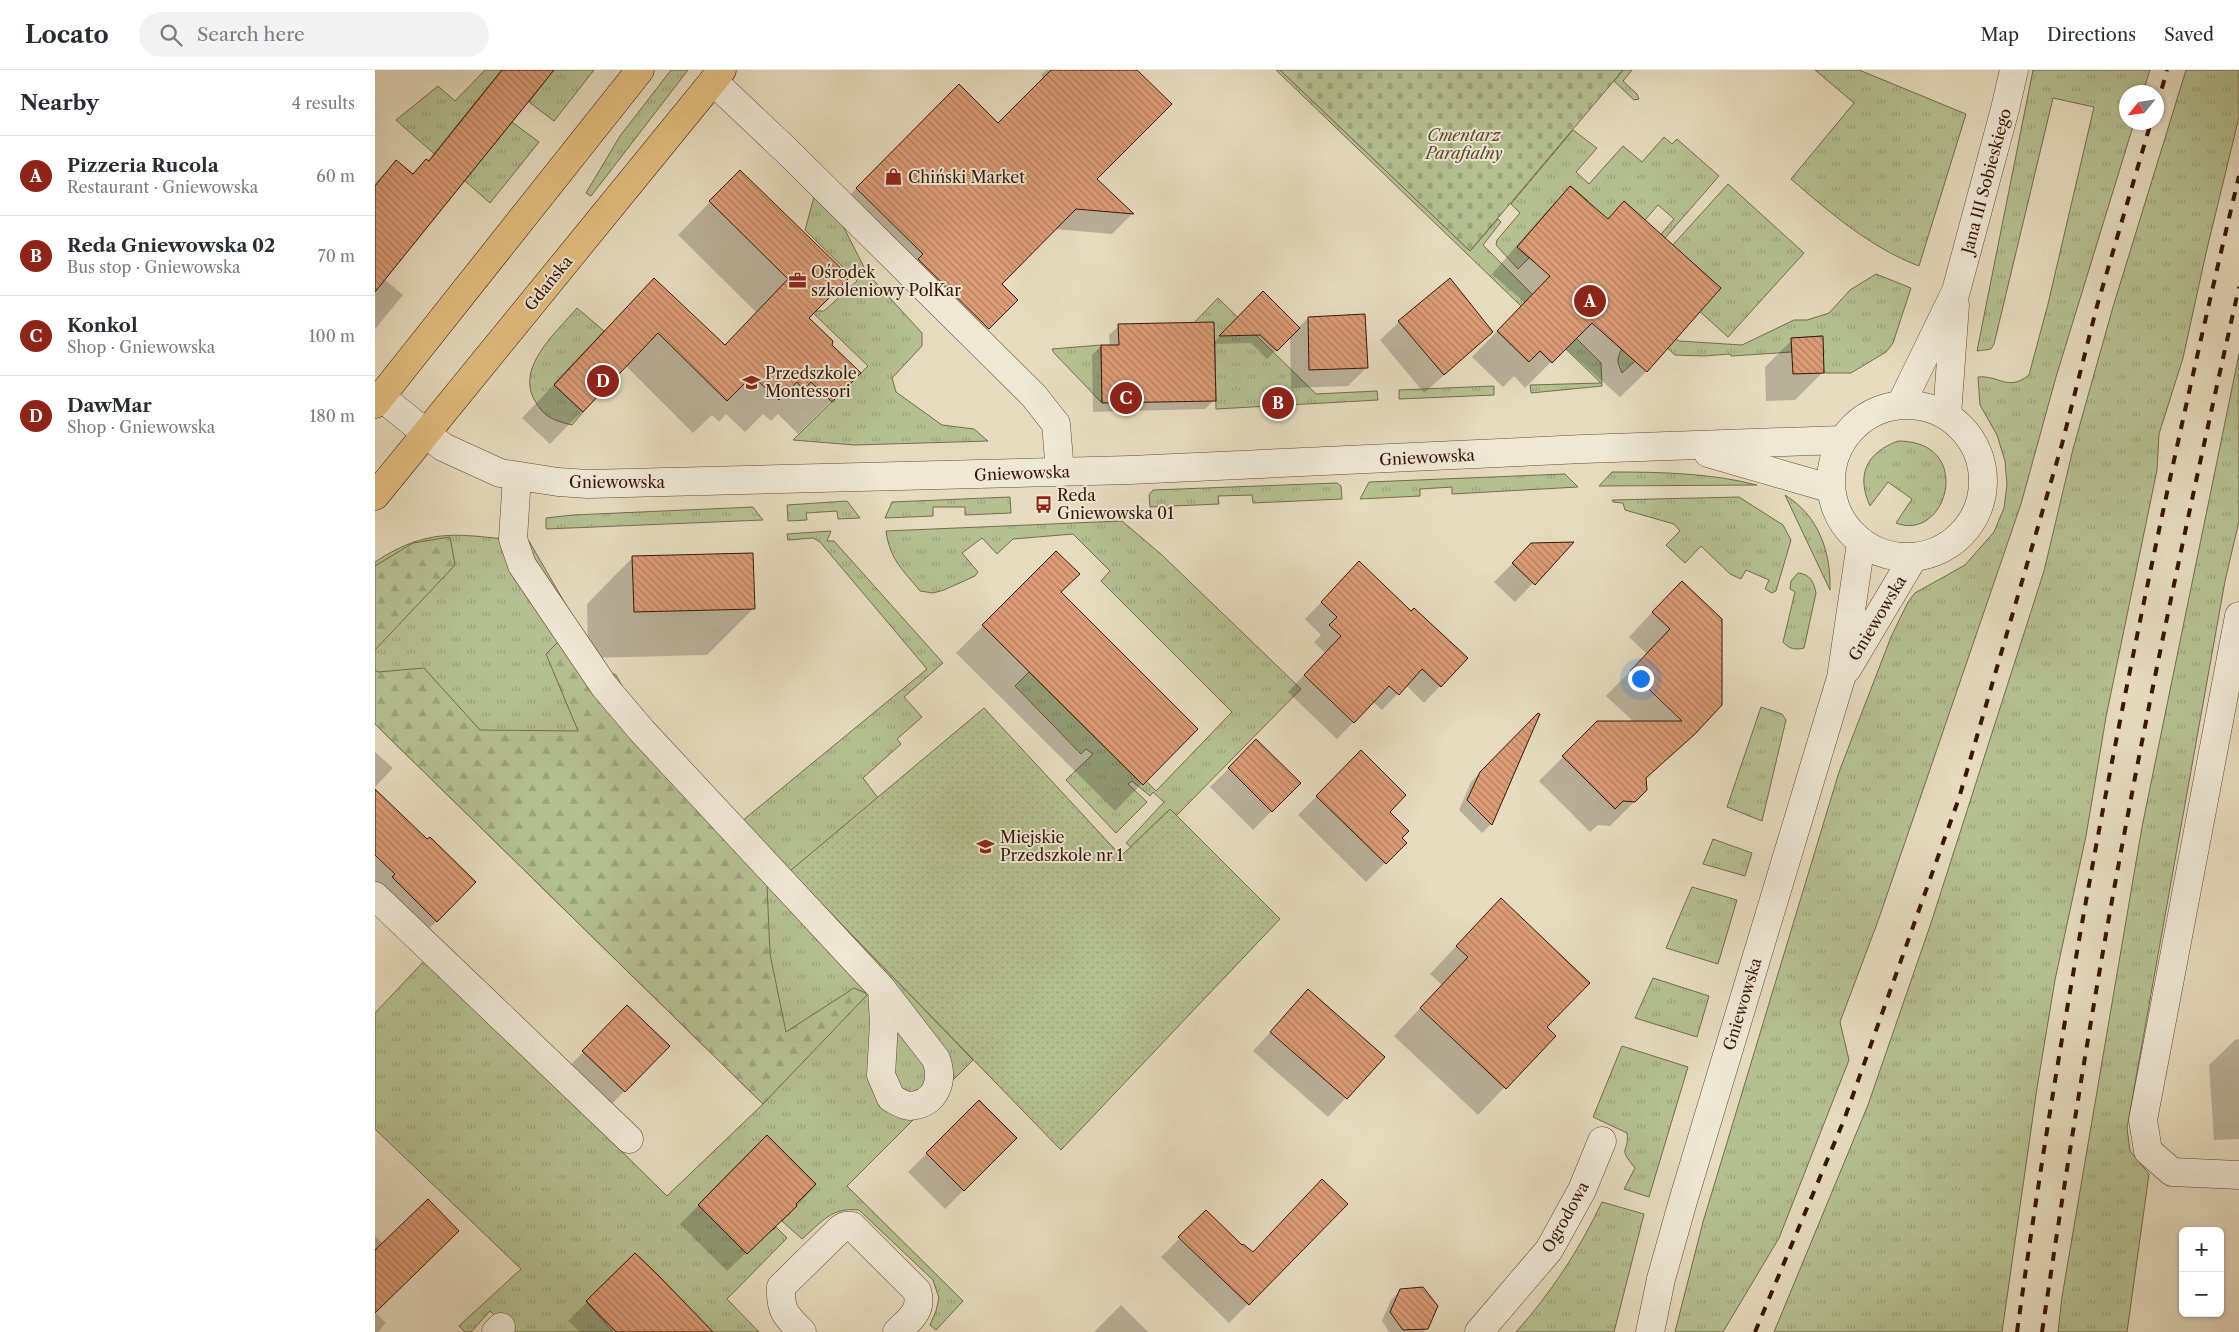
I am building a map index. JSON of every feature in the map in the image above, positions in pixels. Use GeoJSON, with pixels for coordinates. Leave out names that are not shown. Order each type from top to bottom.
{"type":"FeatureCollection","features":[{"type":"Feature","properties":{"kind":"main road"},"geometry":{"type":"LineString","coordinates":[[378,400],[640,70]]}},
{"type":"Feature","properties":{"kind":"main road","name":"Gdańska"},"geometry":{"type":"LineString","coordinates":[[375,496],[717,76]]}},
{"type":"Feature","properties":{"kind":"street","name":"Jana III Sobieskiego"},"geometry":{"type":"LineString","coordinates":[[1901,404],[1956,291],[2014,70]]}},
{"type":"Feature","properties":{"kind":"street"},"geometry":{"type":"LineString","coordinates":[[717,76],[788,152],[1034,396],[1055,424],[1060,472]]}},
{"type":"Feature","properties":{"kind":"street","name":"Jana III Sobieskiego"},"geometry":{"type":"LineString","coordinates":[[1947,415],[1956,291]]}},
{"type":"Feature","properties":{"kind":"street","name":"Gniewowska"},"geometry":{"type":"LineString","coordinates":[[378,400],[451,450],[500,473],[588,484],[1060,472],[1841,440]]}},
{"type":"Feature","properties":{"kind":"street"},"geometry":{"type":"LineString","coordinates":[[1901,404],[1925,406],[1947,415],[1967,433],[1980,458],[1983,485],[1977,511],[1962,534],[1940,550],[1913,558],[1886,555],[1861,543],[1839,519],[1829,488],[1832,463],[1841,440],[1857,422],[1877,410],[1901,404]]}},
{"type":"Feature","properties":{"kind":"street","name":"Gniewowska"},"geometry":{"type":"LineString","coordinates":[[1688,446],[1829,488]]}},
{"type":"Feature","properties":{"kind":"street"},"geometry":{"type":"LineString","coordinates":[[517,476],[513,539],[522,565],[604,686],[642,731],[882,989]]}},
{"type":"Feature","properties":{"kind":"street","name":"Gniewowska"},"geometry":{"type":"LineString","coordinates":[[1650,1332],[1661,1279],[1686,1191],[1841,678],[1861,543]]}},
{"type":"Feature","properties":{"kind":"street","name":"Gniewowska"},"geometry":{"type":"LineString","coordinates":[[1841,678],[1913,558]]}},
{"type":"Feature","properties":{"kind":"street"},"geometry":{"type":"LineString","coordinates":[[2239,616],[2143,1120],[2149,1151],[2172,1172],[2239,1175]]}},
{"type":"Feature","properties":{"kind":"street"},"geometry":{"type":"LineString","coordinates":[[375,896],[629,1139]]}},
{"type":"Feature","properties":{"kind":"street","name":"Ogrodowa"},"geometry":{"type":"LineString","coordinates":[[1479,1332],[1549,1250],[1582,1190],[1602,1141]]}},
{"type":"Feature","properties":{"kind":"street"},"geometry":{"type":"LineString","coordinates":[[802,1332],[786,1316],[781,1303],[781,1287],[840,1229],[845,1226],[852,1226],[917,1292],[920,1300],[918,1310],[897,1332]]}},
{"type":"Feature","properties":{"kind":"green space"},"geometry":{"type":"Polygon","coordinates":[[[485,70],[502,70],[455,129],[486,154],[512,122],[539,142],[490,203],[396,120],[438,86],[455,101],[485,70]]]}},
{"type":"Feature","properties":{"kind":"green space"},"geometry":{"type":"Polygon","coordinates":[[[540,70],[594,70],[554,121],[529,102],[548,77],[540,70]]]}},
{"type":"Feature","properties":{"kind":"green space"},"geometry":{"type":"Polygon","coordinates":[[[671,70],[688,70],[591,196],[586,193],[620,136],[671,70]]]}},
{"type":"Feature","properties":{"kind":"green space"},"geometry":{"type":"Polygon","coordinates":[[[1276,70],[1280,70],[1470,251],[1498,219],[1501,222],[1483,245],[1601,363],[1602,386],[1531,393],[1530,385],[1601,383],[1276,70]]]}},
{"type":"Feature","properties":{"kind":"green space","name":"Cmentarz Parafialny"},"geometry":{"type":"Polygon","coordinates":[[[1280,70],[1623,70],[1470,251],[1280,70]]]}},
{"type":"Feature","properties":{"kind":"green space"},"geometry":{"type":"Polygon","coordinates":[[[1623,70],[1632,70],[1623,81],[1637,94],[1639,99],[1634,100],[1614,81],[1623,70]]]}},
{"type":"Feature","properties":{"kind":"green space"},"geometry":{"type":"Polygon","coordinates":[[[1815,70],[1859,70],[1966,114],[1919,266],[1867,239],[1791,179],[1854,103],[1815,70]]]}},
{"type":"Feature","properties":{"kind":"green space"},"geometry":{"type":"Polygon","coordinates":[[[2033,70],[2150,70],[2145,85],[2119,85],[2119,130],[2132,130],[2056,377],[2021,504],[1878,921],[1840,1022],[1849,1060],[1779,1238],[1723,1332],[1675,1332],[1703,1222],[1839,772],[1891,637],[1908,602],[1915,593],[1965,565],[1994,532],[2004,508],[2007,485],[2005,461],[1997,435],[1980,405],[1978,377],[2009,383],[2022,380],[2029,375],[2048,304],[2094,107],[2053,98],[1994,344],[1991,349],[1977,351],[2033,70]]]}},
{"type":"Feature","properties":{"kind":"green space"},"geometry":{"type":"Polygon","coordinates":[[[2186,70],[2239,70],[2239,117],[2183,358],[2159,434],[2157,470],[2106,717],[2086,836],[2055,980],[2037,1088],[2002,1332],[1774,1332],[1868,1105],[1931,923],[2044,571],[2073,449],[2113,307],[2186,70]]]}},
{"type":"Feature","properties":{"kind":"green space"},"geometry":{"type":"Polygon","coordinates":[[[1573,130],[1597,148],[1576,172],[1589,184],[1623,146],[1642,162],[1664,137],[1672,144],[1677,139],[1719,176],[1645,261],[1641,258],[1674,219],[1658,205],[1645,220],[1608,220],[1582,209],[1588,201],[1571,186],[1517,247],[1529,258],[1518,269],[1496,245],[1497,240],[1520,213],[1511,204],[1573,130]]]}},
{"type":"Feature","properties":{"kind":"green space"},"geometry":{"type":"Polygon","coordinates":[[[1728,184],[1804,253],[1728,337],[1652,268],[1728,184]]]}},
{"type":"Feature","properties":{"kind":"green space"},"geometry":{"type":"Polygon","coordinates":[[[814,197],[843,226],[867,273],[922,333],[922,346],[892,378],[896,392],[942,425],[974,429],[988,441],[855,445],[793,440],[868,366],[811,311],[824,311],[857,281],[805,230],[814,197]]]}},
{"type":"Feature","properties":{"kind":"green space"},"geometry":{"type":"Polygon","coordinates":[[[1876,274],[1911,288],[1893,343],[1886,352],[1851,373],[1824,373],[1822,336],[1792,338],[1792,352],[1731,356],[1730,354],[1704,356],[1675,355],[1646,329],[1625,352],[1635,361],[1622,373],[1619,366],[1619,356],[1624,345],[1638,331],[1648,326],[1663,338],[1669,333],[1679,341],[1742,345],[1794,320],[1807,320],[1829,313],[1850,290],[1876,274]]]}},
{"type":"Feature","properties":{"kind":"green space"},"geometry":{"type":"Polygon","coordinates":[[[1218,298],[1316,394],[1377,391],[1378,400],[1216,409],[1215,341],[1186,342],[1186,331],[1218,298]]]}},
{"type":"Feature","properties":{"kind":"green space"},"geometry":{"type":"Polygon","coordinates":[[[577,308],[604,331],[554,384],[583,412],[572,425],[555,420],[542,411],[535,401],[530,388],[530,376],[534,363],[541,351],[577,308]]]}},
{"type":"Feature","properties":{"kind":"green space"},"geometry":{"type":"Polygon","coordinates":[[[1101,345],[1102,403],[1052,349],[1101,345]]]}},
{"type":"Feature","properties":{"kind":"green space"},"geometry":{"type":"Polygon","coordinates":[[[2239,354],[2239,521],[2225,581],[2127,1128],[2130,1151],[2149,1174],[2127,1332],[2058,1332],[2062,1297],[2142,827],[2239,354]]]}},
{"type":"Feature","properties":{"kind":"green space"},"geometry":{"type":"Polygon","coordinates":[[[1494,386],[1494,395],[1399,399],[1399,390],[1494,386]]]}},
{"type":"Feature","properties":{"kind":"green space"},"geometry":{"type":"Polygon","coordinates":[[[1898,441],[1922,445],[1938,457],[1945,472],[1945,489],[1940,506],[1929,519],[1914,525],[1896,523],[1912,499],[1888,482],[1870,506],[1866,495],[1864,475],[1871,459],[1887,446],[1898,441]]]}},
{"type":"Feature","properties":{"kind":"green space"},"geometry":{"type":"Polygon","coordinates":[[[1612,472],[1703,476],[1757,485],[1599,486],[1612,472]]]}},
{"type":"Feature","properties":{"kind":"green space"},"geometry":{"type":"Polygon","coordinates":[[[1565,474],[1578,487],[1452,494],[1452,487],[1420,489],[1420,496],[1360,499],[1369,482],[1565,474]]]}},
{"type":"Feature","properties":{"kind":"green space"},"geometry":{"type":"Polygon","coordinates":[[[1337,483],[1341,486],[1342,499],[1253,503],[1252,495],[1218,496],[1219,504],[1150,507],[1149,495],[1153,490],[1337,483]]]}},
{"type":"Feature","properties":{"kind":"green space"},"geometry":{"type":"Polygon","coordinates":[[[1785,495],[1807,513],[1821,536],[1828,562],[1830,590],[1785,495]]]}},
{"type":"Feature","properties":{"kind":"green space"},"geometry":{"type":"Polygon","coordinates":[[[1010,497],[1011,513],[965,515],[965,507],[933,507],[933,516],[885,518],[892,502],[1010,497]]]}},
{"type":"Feature","properties":{"kind":"green space"},"geometry":{"type":"Polygon","coordinates":[[[1739,497],[1783,525],[1791,540],[1776,591],[1772,593],[1765,589],[1769,580],[1746,570],[1741,579],[1730,574],[1701,546],[1685,563],[1666,545],[1680,531],[1674,524],[1625,510],[1623,503],[1613,502],[1612,500],[1739,497]]]}},
{"type":"Feature","properties":{"kind":"green space"},"geometry":{"type":"Polygon","coordinates":[[[847,501],[860,518],[838,519],[837,511],[806,513],[807,520],[788,521],[787,505],[847,501]]]}},
{"type":"Feature","properties":{"kind":"green space"},"geometry":{"type":"Polygon","coordinates":[[[753,507],[763,520],[546,529],[546,518],[573,515],[753,507]]]}},
{"type":"Feature","properties":{"kind":"green space"},"geometry":{"type":"Polygon","coordinates":[[[1122,521],[1162,555],[1301,689],[1176,816],[1169,810],[1131,847],[1126,843],[1164,802],[1153,792],[1150,796],[1132,781],[1128,784],[1147,802],[1116,833],[1066,780],[1093,754],[1086,749],[1081,754],[1015,686],[1029,672],[1142,784],[1146,781],[1156,791],[1232,712],[1101,581],[1110,571],[1073,534],[1013,539],[997,554],[982,538],[962,553],[978,572],[975,576],[933,593],[920,591],[903,570],[894,557],[886,531],[1122,521]]]}},
{"type":"Feature","properties":{"kind":"green space"},"geometry":{"type":"Polygon","coordinates":[[[831,531],[827,541],[834,541],[943,663],[904,697],[922,717],[897,739],[901,744],[863,778],[878,798],[791,871],[973,1060],[847,1186],[963,1301],[936,1330],[930,1325],[939,1298],[933,1280],[859,1210],[834,1213],[802,1239],[782,1221],[816,1184],[767,1135],[698,1205],[746,1253],[771,1229],[773,1230],[776,1227],[787,1238],[727,1299],[759,1332],[695,1332],[704,1323],[635,1253],[586,1301],[613,1332],[511,1332],[490,1311],[471,1332],[465,1332],[459,1326],[521,1269],[375,1129],[375,1013],[426,959],[667,1196],[763,1104],[375,724],[375,562],[396,550],[433,537],[450,535],[529,541],[603,669],[616,675],[627,695],[742,821],[927,669],[820,542],[813,538],[788,540],[787,534],[831,531]]]}},
{"type":"Feature","properties":{"kind":"green space"},"geometry":{"type":"Polygon","coordinates":[[[450,537],[455,565],[375,650],[375,566],[413,543],[450,537]]]}},
{"type":"Feature","properties":{"kind":"green space"},"geometry":{"type":"Polygon","coordinates":[[[1798,573],[1806,575],[1811,579],[1816,593],[1804,648],[1798,649],[1790,648],[1783,642],[1795,592],[1790,589],[1791,581],[1798,573]]]}},
{"type":"Feature","properties":{"kind":"green space"},"geometry":{"type":"Polygon","coordinates":[[[559,641],[767,885],[770,954],[786,1032],[854,988],[868,994],[763,1104],[375,724],[375,670],[378,672],[424,668],[480,730],[578,731],[546,654],[559,641]]]}},
{"type":"Feature","properties":{"kind":"green space"},"geometry":{"type":"Polygon","coordinates":[[[1761,707],[1782,714],[1786,720],[1762,821],[1727,807],[1761,707]]]}},
{"type":"Feature","properties":{"kind":"green space"},"geometry":{"type":"Polygon","coordinates":[[[984,708],[1121,856],[1170,809],[1280,919],[1061,1150],[790,871],[984,708]]]}},
{"type":"Feature","properties":{"kind":"green space"},"geometry":{"type":"Polygon","coordinates":[[[1713,839],[1752,853],[1745,876],[1703,864],[1713,839]]]}},
{"type":"Feature","properties":{"kind":"green space"},"geometry":{"type":"Polygon","coordinates":[[[1692,887],[1737,900],[1718,964],[1666,948],[1692,887]]]}},
{"type":"Feature","properties":{"kind":"green space"},"geometry":{"type":"Polygon","coordinates":[[[1653,978],[1709,996],[1697,1037],[1635,1018],[1653,978]]]}},
{"type":"Feature","properties":{"kind":"green space"},"geometry":{"type":"Polygon","coordinates":[[[1622,1046],[1688,1067],[1649,1197],[1624,1189],[1635,1168],[1625,1152],[1627,1133],[1593,1117],[1622,1046]]]}},
{"type":"Feature","properties":{"kind":"green space"},"geometry":{"type":"Polygon","coordinates":[[[1602,1202],[1644,1214],[1614,1332],[1516,1332],[1564,1270],[1602,1202]]]}},
{"type":"Feature","properties":{"kind":"building"},"geometry":{"type":"Polygon","coordinates":[[[502,70],[554,70],[375,292],[375,186],[396,160],[413,174],[426,159],[429,161],[502,70]]]}},
{"type":"Feature","properties":{"kind":"building"},"geometry":{"type":"Polygon","coordinates":[[[1051,70],[1137,70],[1172,104],[1097,179],[1134,214],[1076,209],[1002,284],[1018,300],[989,329],[918,259],[923,254],[856,188],[959,84],[998,123],[1051,70]]]}},
{"type":"Feature","properties":{"kind":"building"},"geometry":{"type":"Polygon","coordinates":[[[740,170],[850,277],[809,318],[833,341],[832,345],[861,373],[832,402],[811,382],[804,390],[797,382],[779,400],[759,382],[752,390],[745,383],[727,401],[658,333],[583,412],[554,385],[654,278],[725,345],[788,279],[709,201],[740,170]]]}},
{"type":"Feature","properties":{"kind":"building"},"geometry":{"type":"Polygon","coordinates":[[[1570,186],[1608,219],[1624,201],[1721,288],[1647,372],[1592,323],[1552,363],[1540,351],[1529,362],[1497,331],[1550,276],[1517,247],[1570,186]]]}},
{"type":"Feature","properties":{"kind":"building"},"geometry":{"type":"Polygon","coordinates":[[[1450,278],[1493,332],[1444,375],[1398,321],[1450,278]]]}},
{"type":"Feature","properties":{"kind":"building"},"geometry":{"type":"Polygon","coordinates":[[[1263,291],[1300,328],[1277,351],[1260,335],[1219,336],[1263,291]]]}},
{"type":"Feature","properties":{"kind":"building"},"geometry":{"type":"Polygon","coordinates":[[[1365,314],[1368,368],[1309,370],[1308,317],[1365,314]]]}},
{"type":"Feature","properties":{"kind":"building"},"geometry":{"type":"Polygon","coordinates":[[[1214,322],[1216,401],[1102,403],[1101,345],[1119,345],[1118,324],[1214,322]]]}},
{"type":"Feature","properties":{"kind":"building"},"geometry":{"type":"Polygon","coordinates":[[[1823,336],[1824,373],[1793,374],[1791,338],[1823,336]]]}},
{"type":"Feature","properties":{"kind":"building"},"geometry":{"type":"Polygon","coordinates":[[[1574,542],[1535,585],[1512,563],[1531,543],[1574,542]]]}},
{"type":"Feature","properties":{"kind":"building"},"geometry":{"type":"Polygon","coordinates":[[[1056,551],[1080,574],[1061,592],[1198,729],[1143,785],[982,625],[1056,551]]]}},
{"type":"Feature","properties":{"kind":"building"},"geometry":{"type":"Polygon","coordinates":[[[753,553],[755,609],[634,612],[632,556],[753,553]]]}},
{"type":"Feature","properties":{"kind":"building"},"geometry":{"type":"Polygon","coordinates":[[[1359,561],[1411,611],[1414,608],[1468,658],[1441,687],[1422,669],[1399,695],[1389,686],[1354,723],[1304,675],[1341,636],[1329,625],[1337,617],[1321,602],[1359,561]]]}},
{"type":"Feature","properties":{"kind":"building"},"geometry":{"type":"Polygon","coordinates":[[[1682,581],[1722,619],[1722,705],[1695,734],[1646,778],[1647,790],[1635,802],[1623,801],[1615,809],[1562,756],[1597,721],[1682,721],[1630,671],[1670,629],[1652,612],[1682,581]]]}},
{"type":"Feature","properties":{"kind":"building"},"geometry":{"type":"Polygon","coordinates":[[[1538,713],[1540,714],[1492,825],[1467,800],[1480,772],[1538,713]]]}},
{"type":"Feature","properties":{"kind":"building"},"geometry":{"type":"Polygon","coordinates":[[[1256,739],[1301,783],[1272,812],[1228,768],[1256,739]]]}},
{"type":"Feature","properties":{"kind":"building"},"geometry":{"type":"Polygon","coordinates":[[[1361,750],[1406,795],[1390,812],[1409,831],[1402,838],[1407,843],[1386,864],[1316,796],[1361,750]]]}},
{"type":"Feature","properties":{"kind":"building"},"geometry":{"type":"Polygon","coordinates":[[[375,789],[427,839],[430,837],[476,882],[437,922],[392,877],[395,874],[375,855],[375,789]]]}},
{"type":"Feature","properties":{"kind":"building"},"geometry":{"type":"Polygon","coordinates":[[[1501,898],[1590,983],[1547,1027],[1556,1036],[1506,1089],[1420,1008],[1468,957],[1456,946],[1501,898]]]}},
{"type":"Feature","properties":{"kind":"building"},"geometry":{"type":"Polygon","coordinates":[[[1308,989],[1385,1057],[1347,1099],[1270,1032],[1308,989]]]}},
{"type":"Feature","properties":{"kind":"building"},"geometry":{"type":"Polygon","coordinates":[[[627,1005],[670,1046],[625,1092],[582,1051],[627,1005]]]}},
{"type":"Feature","properties":{"kind":"building"},"geometry":{"type":"Polygon","coordinates":[[[979,1100],[1017,1138],[964,1191],[926,1153],[979,1100]]]}},
{"type":"Feature","properties":{"kind":"building"},"geometry":{"type":"Polygon","coordinates":[[[767,1135],[816,1184],[796,1204],[797,1206],[747,1254],[698,1205],[767,1135]]]}},
{"type":"Feature","properties":{"kind":"building"},"geometry":{"type":"Polygon","coordinates":[[[1322,1179],[1348,1204],[1249,1305],[1178,1237],[1206,1210],[1242,1245],[1253,1252],[1322,1179]]]}},
{"type":"Feature","properties":{"kind":"building"},"geometry":{"type":"Polygon","coordinates":[[[428,1199],[459,1231],[375,1313],[375,1250],[428,1199]]]}},
{"type":"Feature","properties":{"kind":"building"},"geometry":{"type":"Polygon","coordinates":[[[635,1253],[713,1332],[616,1332],[586,1301],[635,1253]]]}},
{"type":"Feature","properties":{"kind":"building"},"geometry":{"type":"Polygon","coordinates":[[[1423,1287],[1438,1306],[1428,1329],[1403,1330],[1390,1312],[1400,1289],[1423,1287]]]}},
{"type":"Feature","properties":{"kind":"railway"},"geometry":{"type":"LineString","coordinates":[[2163,85],[2167,70]]}},
{"type":"Feature","properties":{"kind":"railway"},"geometry":{"type":"LineString","coordinates":[[1755,1332],[1844,1120],[1959,798],[2062,444],[2097,306],[2149,130]]}},
{"type":"Feature","properties":{"kind":"railway"},"geometry":{"type":"LineString","coordinates":[[2017,1332],[2038,1186],[2062,1041],[2114,751],[2174,463],[2239,176]]}},
{"type":"Feature","properties":{"kind":"railway"},"geometry":{"type":"LineString","coordinates":[[2042,1332],[2087,1045],[2131,800],[2175,580],[2239,287]]}},
{"type":"Feature","properties":{"kind":"place","name":"Chiński Market"},"geometry":{"type":"Point","coordinates":[894,177]}},
{"type":"Feature","properties":{"kind":"place","name":"Ośrodek szkoleniowy PolKar"},"geometry":{"type":"Point","coordinates":[797,281]}},
{"type":"Feature","properties":{"kind":"place","name":"Pizzeria Rucola"},"geometry":{"type":"Point","coordinates":[1590,301]}},
{"type":"Feature","properties":{"kind":"place","name":"DawMar"},"geometry":{"type":"Point","coordinates":[603,381]}},
{"type":"Feature","properties":{"kind":"place","name":"Przedszkole Montessori"},"geometry":{"type":"Point","coordinates":[751,382]}},
{"type":"Feature","properties":{"kind":"place","name":"Konkol"},"geometry":{"type":"Point","coordinates":[1126,398]}},
{"type":"Feature","properties":{"kind":"place","name":"Reda Gniewowska 02"},"geometry":{"type":"Point","coordinates":[1278,403]}},
{"type":"Feature","properties":{"kind":"place","name":"Reda Gniewowska 01"},"geometry":{"type":"Point","coordinates":[1043,504]}},
{"type":"Feature","properties":{"kind":"place","name":"Miejskie Przedszkole nr 1"},"geometry":{"type":"Point","coordinates":[986,846]}}]}
